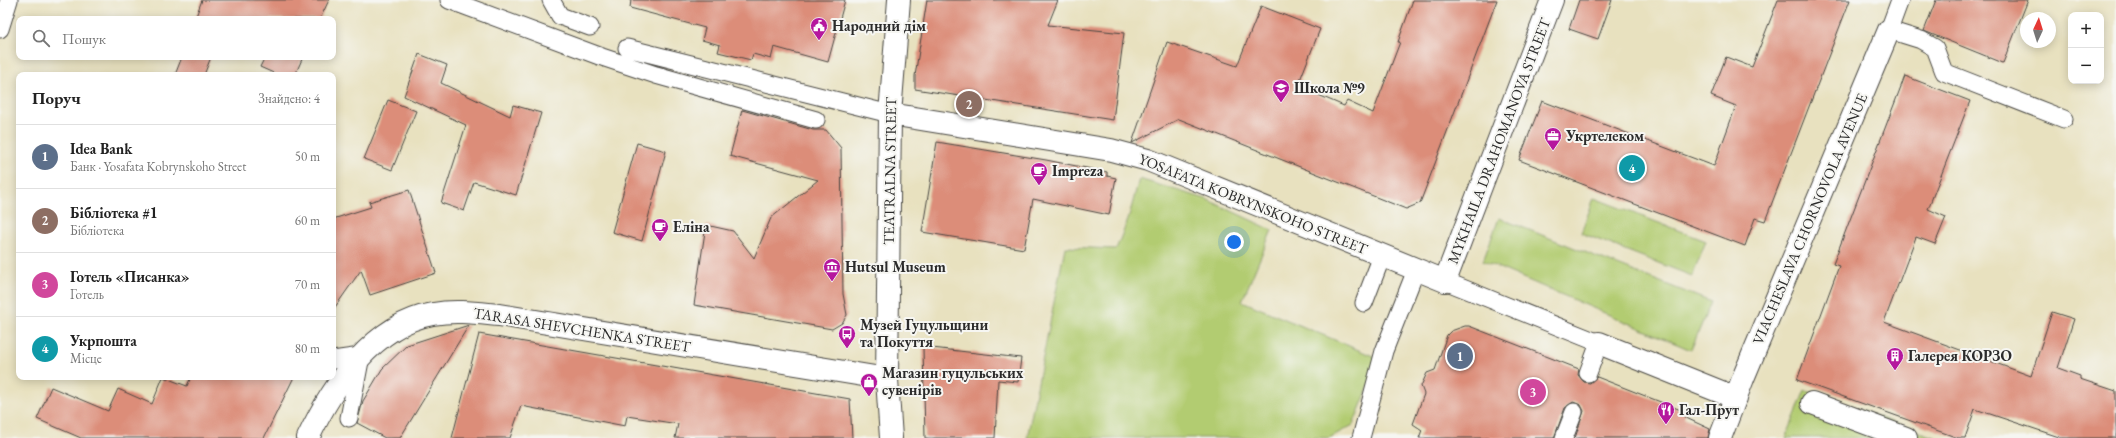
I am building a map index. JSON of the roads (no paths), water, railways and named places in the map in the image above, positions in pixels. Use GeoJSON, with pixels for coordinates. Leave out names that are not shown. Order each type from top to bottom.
{"type":"FeatureCollection","features":[{"type":"Feature","properties":{"kind":"street","name":"TEATRALNA STREET"},"geometry":{"type":"LineString","coordinates":[[891,438],[887,379],[890,114],[899,0]]}},
{"type":"Feature","properties":{"kind":"street","name":"MYKHAILA DRAHOMANOVA STREET"},"geometry":{"type":"LineString","coordinates":[[1445,281],[1552,0]]}},
{"type":"Feature","properties":{"kind":"street","name":"VIACHESLAVA CHORNOVOLA AVENUE"},"geometry":{"type":"LineString","coordinates":[[1720,438],[1889,30]]}},
{"type":"Feature","properties":{"kind":"street","name":"YOSAFATA KOBRYNSKOHO STREET"},"geometry":{"type":"LineString","coordinates":[[890,114],[1111,150],[1148,160],[1445,281]]}},
{"type":"Feature","properties":{"kind":"street","name":"TARASA SHEVCHENKA STREET"},"geometry":{"type":"LineString","coordinates":[[308,438],[327,402],[361,356],[382,337],[414,319],[433,314],[471,312],[887,379]]}},
{"type":"Feature","properties":{"kind":"street"},"geometry":{"type":"LineString","coordinates":[[1599,343],[1736,398]]}},
{"type":"Feature","properties":{"kind":"street"},"geometry":{"type":"LineString","coordinates":[[1812,403],[1906,438]]}},
{"type":"Feature","properties":{"kind":"lane"},"geometry":{"type":"LineString","coordinates":[[449,0],[602,58],[656,75],[816,120]]}},
{"type":"Feature","properties":{"kind":"lane"},"geometry":{"type":"LineString","coordinates":[[551,0],[560,16],[590,27]]}},
{"type":"Feature","properties":{"kind":"lane","name":"VIACHESLAVA CHORNOVOLA AVENUE"},"geometry":{"type":"LineString","coordinates":[[1889,30],[1900,0]]}},
{"type":"Feature","properties":{"kind":"lane"},"geometry":{"type":"LineString","coordinates":[[0,29],[6,2]]}},
{"type":"Feature","properties":{"kind":"lane"},"geometry":{"type":"LineString","coordinates":[[1889,30],[1921,40],[1935,48],[1944,72],[2064,119]]}},
{"type":"Feature","properties":{"kind":"lane"},"geometry":{"type":"LineString","coordinates":[[627,48],[890,114]]}},
{"type":"Feature","properties":{"kind":"lane"},"geometry":{"type":"LineString","coordinates":[[1364,303],[1382,256]]}},
{"type":"Feature","properties":{"kind":"lane"},"geometry":{"type":"LineString","coordinates":[[1361,438],[1384,351],[1416,270]]}},
{"type":"Feature","properties":{"kind":"lane"},"geometry":{"type":"LineString","coordinates":[[1445,281],[1599,343],[1588,373]]}},
{"type":"Feature","properties":{"kind":"lane"},"geometry":{"type":"LineString","coordinates":[[336,360],[361,356],[349,418]]}},
{"type":"Feature","properties":{"kind":"lane"},"geometry":{"type":"LineString","coordinates":[[1564,438],[1574,412]]}},
{"type":"Feature","properties":{"kind":"place","name":"Народний дім"},"geometry":{"type":"Point","coordinates":[819,41]}},
{"type":"Feature","properties":{"kind":"place","name":"Школа №9"},"geometry":{"type":"Point","coordinates":[1281,103]}},
{"type":"Feature","properties":{"kind":"place","name":"Бібліотека #1"},"geometry":{"type":"Point","coordinates":[969,104]}},
{"type":"Feature","properties":{"kind":"place","name":"Укртелеком"},"geometry":{"type":"Point","coordinates":[1553,151]}},
{"type":"Feature","properties":{"kind":"place","name":"Укрпошта"},"geometry":{"type":"Point","coordinates":[1632,168]}},
{"type":"Feature","properties":{"kind":"place","name":"Impreza"},"geometry":{"type":"Point","coordinates":[1039,186]}},
{"type":"Feature","properties":{"kind":"place","name":"Еліна"},"geometry":{"type":"Point","coordinates":[660,242]}},
{"type":"Feature","properties":{"kind":"place","name":"Hutsul Museum"},"geometry":{"type":"Point","coordinates":[832,282]}},
{"type":"Feature","properties":{"kind":"place","name":"Музей Гуцульщини та Покуття"},"geometry":{"type":"Point","coordinates":[847,349]}},
{"type":"Feature","properties":{"kind":"place","name":"Idea Bank"},"geometry":{"type":"Point","coordinates":[1460,356]}},
{"type":"Feature","properties":{"kind":"place","name":"Галерея КОРЗО"},"geometry":{"type":"Point","coordinates":[1895,371]}},
{"type":"Feature","properties":{"kind":"place","name":"Готель «Писанка»"},"geometry":{"type":"Point","coordinates":[1533,392]}},
{"type":"Feature","properties":{"kind":"place","name":"Магазин гуцульських сувенірів"},"geometry":{"type":"Point","coordinates":[869,397]}},
{"type":"Feature","properties":{"kind":"place","name":"Гал-Прут"},"geometry":{"type":"Point","coordinates":[1666,425]}}]}
